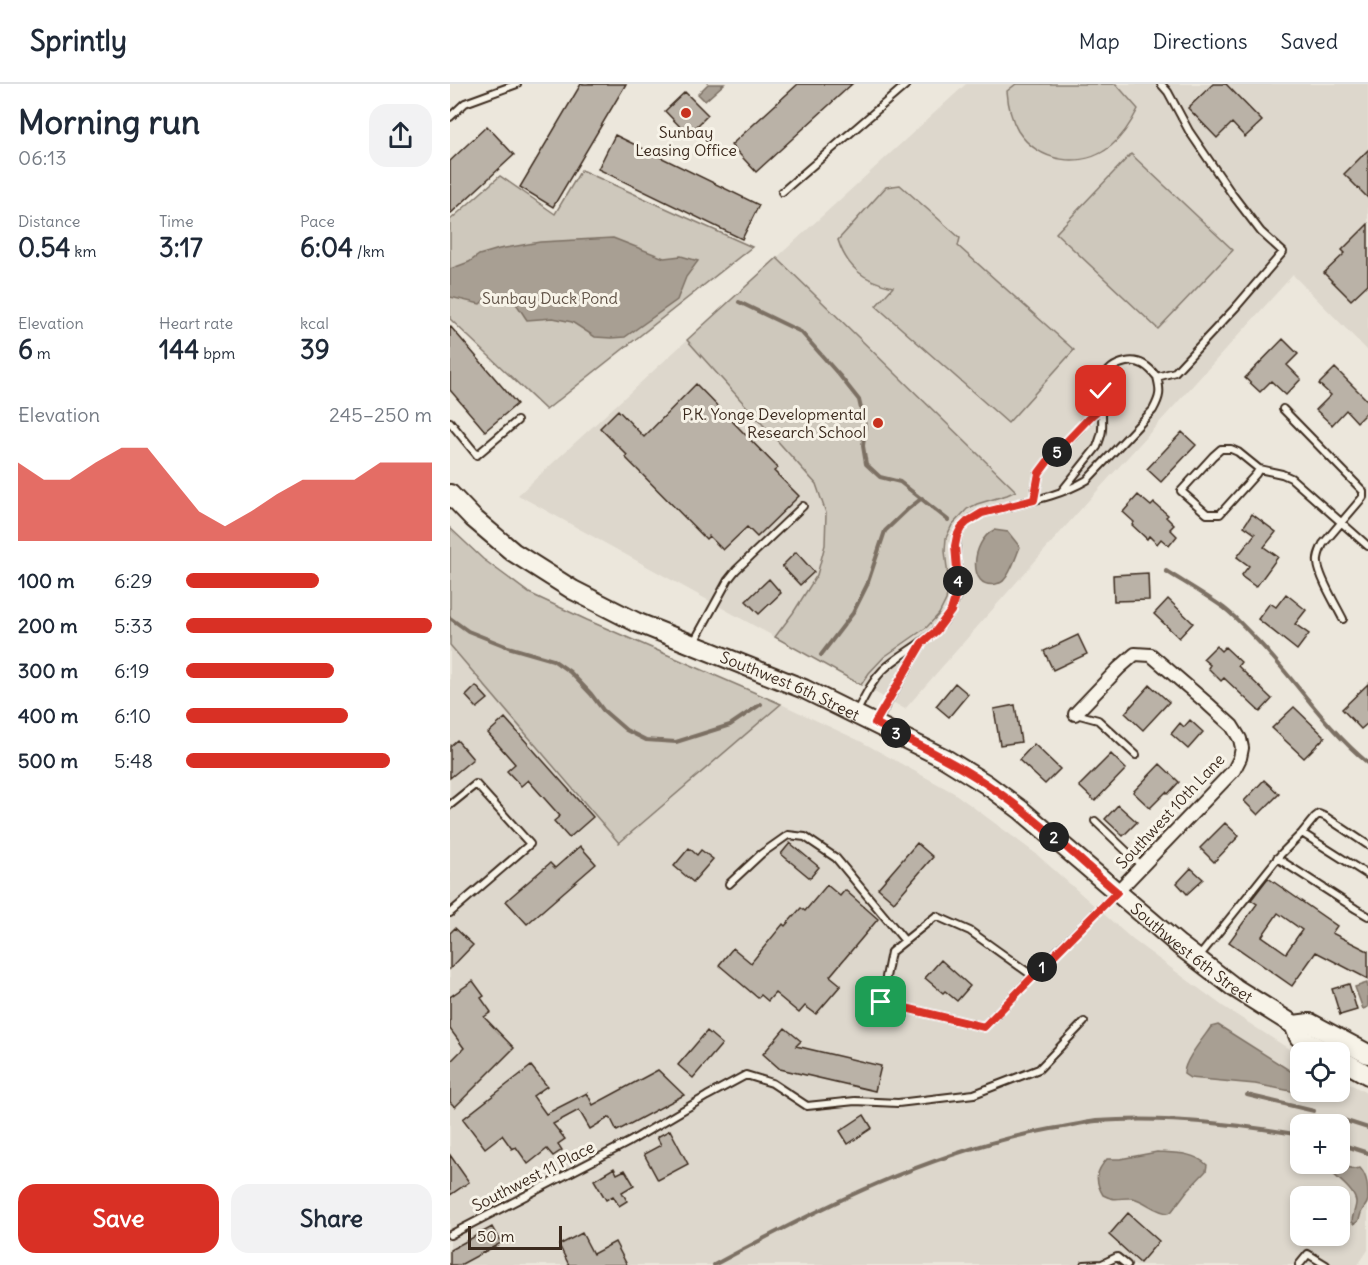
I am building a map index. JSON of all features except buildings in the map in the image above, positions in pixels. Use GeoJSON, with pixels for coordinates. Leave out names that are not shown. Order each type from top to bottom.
{"type":"FeatureCollection","features":[{"type":"Feature","properties":{"kind":"street","name":"Southwest 6th Street"},"geometry":{"type":"LineString","coordinates":[[450,494],[473,519],[513,552],[573,590],[636,622],[804,689],[944,758],[986,784],[1022,810],[1117,892],[1235,988],[1294,1025],[1299,1037],[1308,1042]]}},
{"type":"Feature","properties":{"kind":"street","name":"Southwest 10th Lane"},"geometry":{"type":"LineString","coordinates":[[1075,714],[1135,654],[1151,655],[1209,704],[1232,726],[1240,739],[1242,748],[1234,770],[1117,892]]}},
{"type":"Feature","properties":{"kind":"street","name":"Southwest 6th Street"},"geometry":{"type":"LineString","coordinates":[[1294,1025],[1310,1023],[1368,1054]]}},
{"type":"Feature","properties":{"kind":"street"},"geometry":{"type":"LineString","coordinates":[[1350,1065],[1368,1075]]}},
{"type":"Feature","properties":{"kind":"lane"},"geometry":{"type":"LineString","coordinates":[[450,117],[465,103],[517,84]]}},
{"type":"Feature","properties":{"kind":"lane"},"geometry":{"type":"LineString","coordinates":[[782,192],[907,84]]}},
{"type":"Feature","properties":{"kind":"lane"},"geometry":{"type":"LineString","coordinates":[[1157,377],[1175,372],[1236,307],[1283,252],[1261,232],[1232,194],[1189,131],[1168,92],[1161,84]]}},
{"type":"Feature","properties":{"kind":"lane"},"geometry":{"type":"LineString","coordinates":[[856,714],[870,687],[882,671],[910,649],[922,643],[945,620],[955,601],[958,581],[955,546],[961,528],[974,516],[1060,493],[1087,480],[1153,410],[1160,398],[1157,377],[1150,368],[1130,361],[1119,364],[1105,375],[1101,391],[1102,430],[1097,447],[1060,493]]}},
{"type":"Feature","properties":{"kind":"lane"},"geometry":{"type":"LineString","coordinates":[[1034,500],[1039,473],[1076,431],[1102,407]]}},
{"type":"Feature","properties":{"kind":"lane"},"geometry":{"type":"LineString","coordinates":[[1284,409],[1363,491],[1363,496],[1323,544],[1318,554],[1317,562],[1320,572],[1343,619]]}},
{"type":"Feature","properties":{"kind":"lane"},"geometry":{"type":"LineString","coordinates":[[450,422],[477,455],[517,421]]}},
{"type":"Feature","properties":{"kind":"lane"},"geometry":{"type":"LineString","coordinates":[[1259,469],[1220,514],[1207,514],[1181,492],[1221,449],[1231,449],[1259,469],[1291,478],[1368,546]]}},
{"type":"Feature","properties":{"kind":"lane"},"geometry":{"type":"LineString","coordinates":[[693,644],[728,580],[802,506]]}},
{"type":"Feature","properties":{"kind":"lane"},"geometry":{"type":"LineString","coordinates":[[875,723],[922,643]]}},
{"type":"Feature","properties":{"kind":"lane"},"geometry":{"type":"LineString","coordinates":[[1075,714],[1098,720],[1136,755]]}},
{"type":"Feature","properties":{"kind":"lane"},"geometry":{"type":"LineString","coordinates":[[450,806],[476,784],[530,844],[450,913]]}},
{"type":"Feature","properties":{"kind":"lane"},"geometry":{"type":"LineString","coordinates":[[1197,958],[1277,858],[1319,814],[1368,845]]}},
{"type":"Feature","properties":{"kind":"lane"},"geometry":{"type":"LineString","coordinates":[[1095,821],[1143,866]]}},
{"type":"Feature","properties":{"kind":"lane"},"geometry":{"type":"LineString","coordinates":[[1302,833],[1368,875]]}},
{"type":"Feature","properties":{"kind":"lane"},"geometry":{"type":"LineString","coordinates":[[729,885],[761,854],[788,835],[805,837],[836,858],[905,941]]}},
{"type":"Feature","properties":{"kind":"lane"},"geometry":{"type":"LineString","coordinates":[[1277,858],[1368,916]]}},
{"type":"Feature","properties":{"kind":"lane"},"geometry":{"type":"LineString","coordinates":[[1034,976],[970,931],[936,916],[891,952],[881,1002],[984,1027],[1117,892]]}},
{"type":"Feature","properties":{"kind":"lane","name":"Southwest 11 Place"},"geometry":{"type":"LineString","coordinates":[[450,1235],[629,1142],[746,1075],[772,1083],[807,1106],[855,1101],[898,1103],[974,1094],[1039,1069],[1084,1023]]}},
{"type":"Feature","properties":{"kind":"lane"},"geometry":{"type":"LineString","coordinates":[[1299,1265],[1308,1254],[1326,1265]]}},
{"type":"Feature","properties":{"kind":"lane"},"geometry":{"type":"LineString","coordinates":[[1084,1265],[1102,1264],[1117,1257],[1126,1265]]}},
{"type":"Feature","properties":{"kind":"shaded area"},"geometry":{"type":"Polygon","coordinates":[[[708,84],[724,84],[705,101],[698,94],[708,84]]]}},
{"type":"Feature","properties":{"kind":"shaded area","name":"P.K. Yonge Developmental Research School"},"geometry":{"type":"Polygon","coordinates":[[[966,84],[1368,84],[1368,351],[1293,275],[1088,501],[905,709],[518,495],[966,84]]]}},
{"type":"Feature","properties":{"kind":"shaded area","name":"Sunbay Duck Pond"},"geometry":{"type":"Polygon","coordinates":[[[613,238],[664,258],[681,256],[698,261],[686,277],[677,300],[625,337],[595,337],[572,322],[553,318],[527,320],[514,301],[500,294],[492,293],[480,304],[450,297],[450,269],[469,262],[479,255],[540,242],[613,238]]]}},
{"type":"Feature","properties":{"kind":"shaded area"},"geometry":{"type":"Polygon","coordinates":[[[994,530],[1008,532],[1020,547],[1007,577],[1001,583],[987,584],[980,580],[977,572],[977,554],[986,536],[994,530]]]}},
{"type":"Feature","properties":{"kind":"shaded area"},"geometry":{"type":"Polygon","coordinates":[[[450,645],[619,843],[781,704],[860,741],[954,793],[1035,853],[1133,940],[1224,1007],[1290,1050],[1290,1102],[1350,1102],[1350,1084],[1368,1094],[1368,1250],[1358,1265],[450,1265],[450,645]]]}},
{"type":"Feature","properties":{"kind":"shaded area"},"geometry":{"type":"Polygon","coordinates":[[[1367,983],[1368,1007],[1363,1009],[1355,987],[1367,983]]]}},
{"type":"Feature","properties":{"kind":"shaded area"},"geometry":{"type":"Polygon","coordinates":[[[1218,1025],[1290,1071],[1290,1091],[1255,1084],[1190,1078],[1184,1074],[1194,1050],[1211,1027],[1218,1025]]]}},
{"type":"Feature","properties":{"kind":"shaded area"},"geometry":{"type":"Polygon","coordinates":[[[1157,1152],[1190,1155],[1207,1165],[1206,1171],[1172,1211],[1164,1212],[1132,1198],[1115,1199],[1103,1195],[1097,1180],[1100,1168],[1107,1159],[1120,1159],[1157,1152]]]}},
{"type":"Feature","properties":{"kind":"shaded area"},"geometry":{"type":"Polygon","coordinates":[[[1350,1168],[1360,1168],[1367,1183],[1367,1202],[1358,1221],[1354,1224],[1352,1222],[1356,1205],[1355,1197],[1350,1191],[1350,1186],[1346,1186],[1333,1174],[1350,1174],[1350,1168]]]}},
{"type":"Feature","properties":{"kind":"green space"},"geometry":{"type":"Polygon","coordinates":[[[1016,84],[1116,84],[1138,109],[1119,138],[1099,154],[1074,160],[1061,159],[1037,150],[1018,131],[1010,112],[1007,91],[1016,84]]]}},
{"type":"Feature","properties":{"kind":"green space"},"geometry":{"type":"Polygon","coordinates":[[[1131,154],[1233,250],[1158,329],[1056,233],[1131,154]]]}},
{"type":"Feature","properties":{"kind":"green space","name":"Sunbay Duck Pond"},"geometry":{"type":"Polygon","coordinates":[[[581,170],[752,247],[546,410],[450,319],[450,220],[500,176],[555,214],[581,170]]]}},
{"type":"Feature","properties":{"kind":"green space"},"geometry":{"type":"Polygon","coordinates":[[[900,185],[960,238],[958,246],[1074,350],[1008,423],[876,306],[893,287],[873,281],[858,272],[842,250],[838,240],[886,187],[900,185]]]}},
{"type":"Feature","properties":{"kind":"green space"},"geometry":{"type":"Polygon","coordinates":[[[777,258],[1016,491],[967,509],[952,525],[946,538],[945,551],[949,585],[946,600],[939,614],[927,627],[884,657],[861,685],[775,637],[817,575],[825,545],[826,513],[816,484],[687,340],[777,258]]]}},
{"type":"Feature","properties":{"kind":"green space"},"geometry":{"type":"Polygon","coordinates":[[[450,528],[483,559],[529,593],[781,704],[619,843],[450,645],[450,528]]]}},
{"type":"Feature","properties":{"kind":"waterway"},"geometry":{"type":"LineString","coordinates":[[739,302],[801,332],[859,400],[865,426],[863,446],[866,464],[880,477],[900,482],[948,520]]}},
{"type":"Feature","properties":{"kind":"waterway"},"geometry":{"type":"LineString","coordinates":[[821,655],[853,613],[867,585],[885,531],[922,498]]}},
{"type":"Feature","properties":{"kind":"waterway"},"geometry":{"type":"LineString","coordinates":[[1166,571],[1217,603],[1237,619],[1271,655],[1338,735],[1368,763]]}},
{"type":"Feature","properties":{"kind":"waterway"},"geometry":{"type":"LineString","coordinates":[[450,618],[468,631],[508,647],[553,660],[570,672],[603,710],[626,730],[646,740],[676,742],[730,725],[761,704]]}},
{"type":"Feature","properties":{"kind":"waterway"},"geometry":{"type":"LineString","coordinates":[[1247,1095],[1314,1111]]}},
{"type":"Feature","properties":{"kind":"waterway"},"geometry":{"type":"LineString","coordinates":[[714,1265],[836,1202],[920,1166],[1006,1139],[1090,1122],[1148,1119],[1250,1127],[1290,1133]]}},
{"type":"Feature","properties":{"kind":"waterway"},"geometry":{"type":"LineString","coordinates":[[1350,1122],[1368,1128]]}},
{"type":"Feature","properties":{"kind":"waterway"},"geometry":{"type":"LineString","coordinates":[[1350,1147],[1368,1153]]}},
{"type":"Feature","properties":{"kind":"place","name":"Sunbay Leasing Office"},"geometry":{"type":"Point","coordinates":[686,113]}},
{"type":"Feature","properties":{"kind":"place","name":"P.K. Yonge Developmental Research School"},"geometry":{"type":"Point","coordinates":[878,423]}},
{"type":"Feature","properties":{"kind":"route"},"geometry":{"type":"LineString","coordinates":[[881,1002],[984,1027],[1117,892],[1022,810],[986,784],[944,758],[875,723],[922,643],[936,631],[951,611],[958,581],[955,546],[961,528],[974,516],[1034,500],[1039,473],[1102,407],[1101,391]]}}]}
